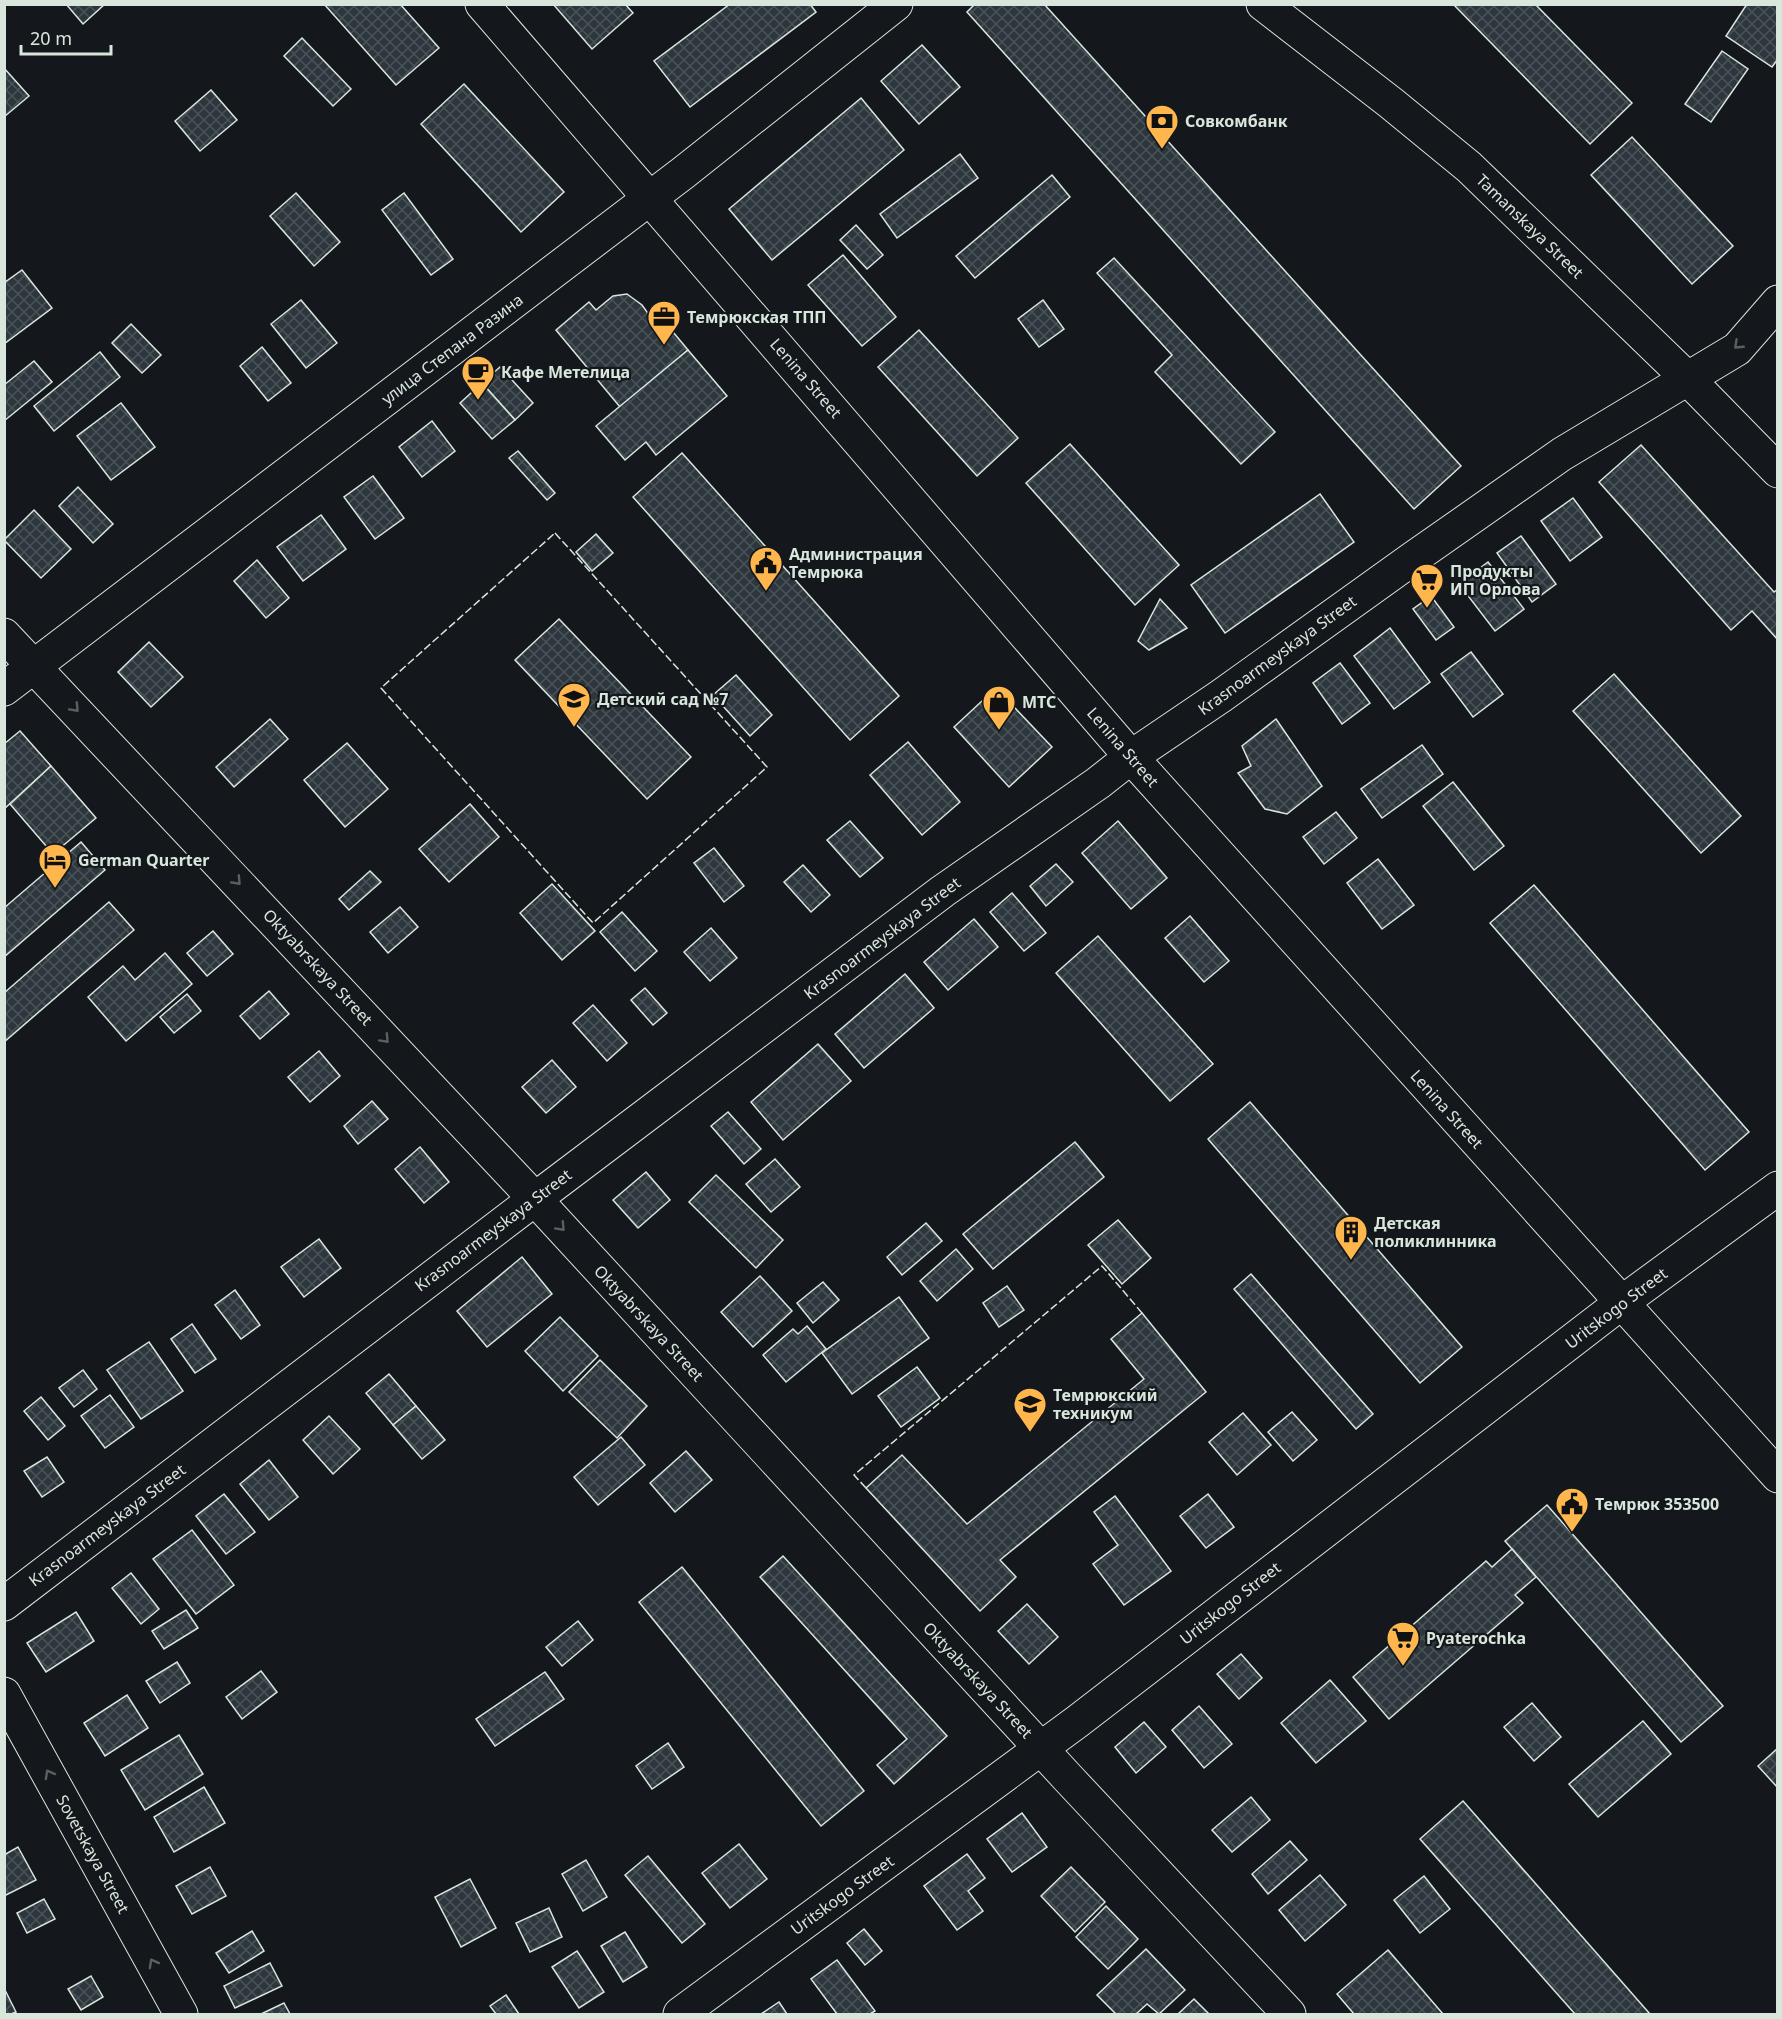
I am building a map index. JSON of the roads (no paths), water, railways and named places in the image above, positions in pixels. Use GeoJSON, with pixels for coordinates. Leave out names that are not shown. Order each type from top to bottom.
{"type":"FeatureCollection","features":[{"type":"Feature","properties":{"kind":"street","name":"Lenina Street"},"geometry":{"type":"LineString","coordinates":[[482,4],[1131,757],[1778,1476]]}},
{"type":"Feature","properties":{"kind":"street","name":"улица Степана Разина"},"geometry":{"type":"LineString","coordinates":[[4,689],[650,197],[896,4]]}},
{"type":"Feature","properties":{"kind":"street","name":"Tamanskaya Street"},"geometry":{"type":"LineString","coordinates":[[1263,4],[1469,167],[1687,378],[1778,471]]}},
{"type":"Feature","properties":{"kind":"street","name":"Krasnoarmeyskaya Street"},"geometry":{"type":"LineString","coordinates":[[4,1604],[943,891],[1562,453],[1737,349],[1778,302]]}},
{"type":"Feature","properties":{"kind":"street","name":"Oktyabrskaya Street"},"geometry":{"type":"LineString","coordinates":[[4,635],[35,665],[535,1199],[1041,1749],[1289,2014]]}},
{"type":"Feature","properties":{"kind":"street","name":"Uritskogo Street"},"geometry":{"type":"LineString","coordinates":[[680,2014],[1041,1749],[1621,1303],[1778,1188]]}},
{"type":"Feature","properties":{"kind":"street","name":"Sovetskaya Street"},"geometry":{"type":"LineString","coordinates":[[4,1694],[181,2014]]}},
{"type":"Feature","properties":{"kind":"place","name":"Совкомбанк"},"geometry":{"type":"Point","coordinates":[1162,150]}},
{"type":"Feature","properties":{"kind":"place","name":"Темрюкская ТПП"},"geometry":{"type":"Point","coordinates":[664,346]}},
{"type":"Feature","properties":{"kind":"place","name":"Кафе Метелица"},"geometry":{"type":"Point","coordinates":[478,401]}},
{"type":"Feature","properties":{"kind":"place","name":"Администрация Темрюка"},"geometry":{"type":"Point","coordinates":[766,592]}},
{"type":"Feature","properties":{"kind":"place","name":"Продукты ИП Орлова"},"geometry":{"type":"Point","coordinates":[1427,609]}},
{"type":"Feature","properties":{"kind":"place","name":"Детский сад №7"},"geometry":{"type":"Point","coordinates":[574,728]}},
{"type":"Feature","properties":{"kind":"place","name":"МТС"},"geometry":{"type":"Point","coordinates":[999,731]}},
{"type":"Feature","properties":{"kind":"place","name":"German Quarter"},"geometry":{"type":"Point","coordinates":[55,889]}},
{"type":"Feature","properties":{"kind":"place","name":"Детская поликлинника"},"geometry":{"type":"Point","coordinates":[1351,1261]}},
{"type":"Feature","properties":{"kind":"place","name":"Темрюкский техникум"},"geometry":{"type":"Point","coordinates":[1030,1433]}},
{"type":"Feature","properties":{"kind":"place","name":"Темрюк 353500"},"geometry":{"type":"Point","coordinates":[1572,1533]}},
{"type":"Feature","properties":{"kind":"place","name":"Pyaterochka"},"geometry":{"type":"Point","coordinates":[1403,1667]}}]}
